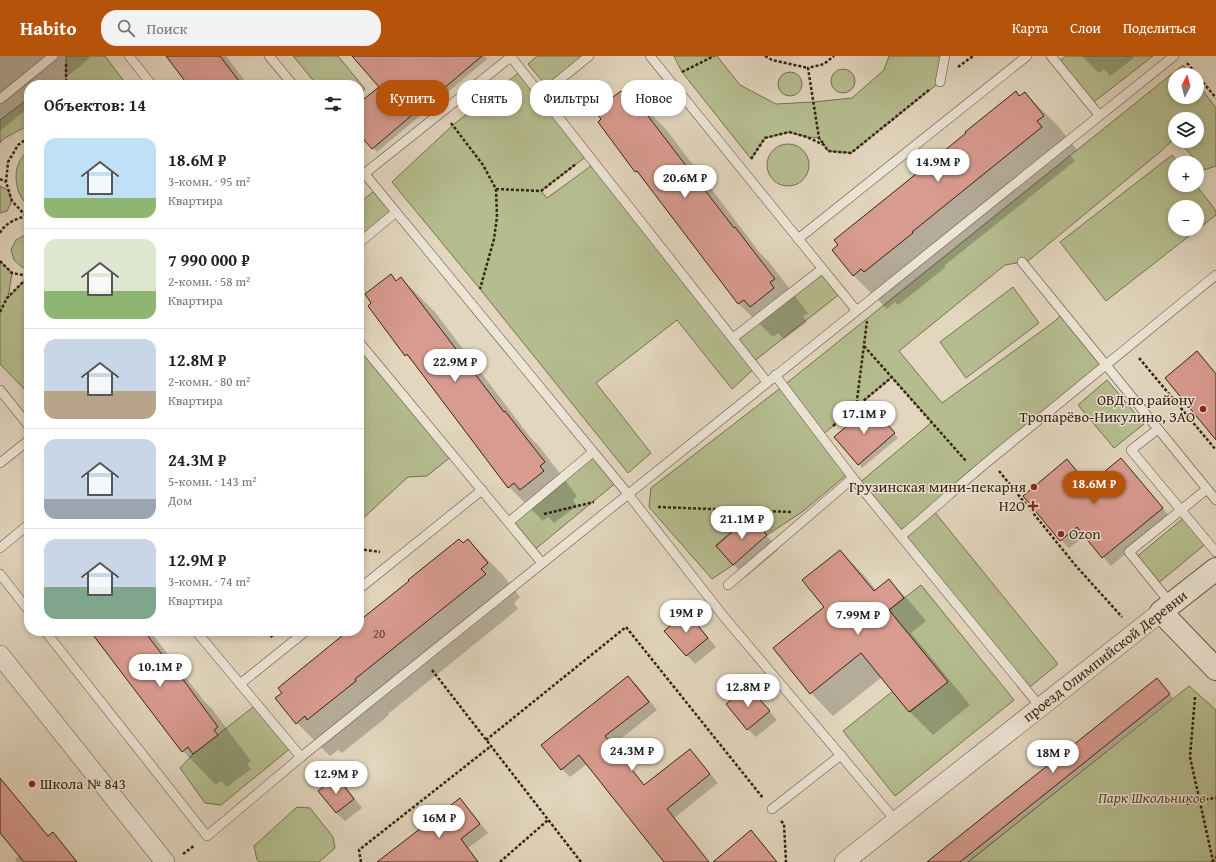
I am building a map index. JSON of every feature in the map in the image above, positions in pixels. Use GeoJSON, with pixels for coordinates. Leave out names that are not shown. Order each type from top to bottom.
{"type":"FeatureCollection","features":[{"type":"Feature","properties":{"kind":"street","name":"проезд Олимпийской Деревни"},"geometry":{"type":"LineString","coordinates":[[844,862],[1216,569]]}},
{"type":"Feature","properties":{"kind":"street"},"geometry":{"type":"LineString","coordinates":[[1166,608],[1216,669]]}},
{"type":"Feature","properties":{"kind":"street"},"geometry":{"type":"LineString","coordinates":[[0,655],[165,862]]}},
{"type":"Feature","properties":{"kind":"lane"},"geometry":{"type":"LineString","coordinates":[[0,99],[53,56]]}},
{"type":"Feature","properties":{"kind":"lane"},"geometry":{"type":"LineString","coordinates":[[129,56],[148,80]]}},
{"type":"Feature","properties":{"kind":"lane"},"geometry":{"type":"LineString","coordinates":[[269,56],[289,80]]}},
{"type":"Feature","properties":{"kind":"lane"},"geometry":{"type":"LineString","coordinates":[[449,105],[511,56],[530,81]]}},
{"type":"Feature","properties":{"kind":"lane"},"geometry":{"type":"LineString","coordinates":[[559,80],[589,56]]}},
{"type":"Feature","properties":{"kind":"lane"},"geometry":{"type":"LineString","coordinates":[[650,56],[856,310]]}},
{"type":"Feature","properties":{"kind":"lane"},"geometry":{"type":"LineString","coordinates":[[940,82],[945,56]]}},
{"type":"Feature","properties":{"kind":"lane"},"geometry":{"type":"LineString","coordinates":[[798,239],[1027,56]]}},
{"type":"Feature","properties":{"kind":"lane"},"geometry":{"type":"LineString","coordinates":[[1051,56],[1099,115]]}},
{"type":"Feature","properties":{"kind":"lane"},"geometry":{"type":"LineString","coordinates":[[49,636],[207,836],[301,757],[542,562],[1174,56]]}},
{"type":"Feature","properties":{"kind":"lane"},"geometry":{"type":"LineString","coordinates":[[364,173],[436,116]]}},
{"type":"Feature","properties":{"kind":"lane"},"geometry":{"type":"LineString","coordinates":[[557,116],[767,382]]}},
{"type":"Feature","properties":{"kind":"lane"},"geometry":{"type":"LineString","coordinates":[[364,177],[396,212],[628,494],[725,618],[896,820]]}},
{"type":"Feature","properties":{"kind":"lane"},"geometry":{"type":"LineString","coordinates":[[364,239],[396,212]]}},
{"type":"Feature","properties":{"kind":"lane"},"geometry":{"type":"LineString","coordinates":[[1022,262],[1216,500]]}},
{"type":"Feature","properties":{"kind":"lane"},"geometry":{"type":"LineString","coordinates":[[733,338],[822,269]]}},
{"type":"Feature","properties":{"kind":"lane"},"geometry":{"type":"LineString","coordinates":[[901,536],[990,460],[1130,347],[1216,275]]}},
{"type":"Feature","properties":{"kind":"lane"},"geometry":{"type":"LineString","coordinates":[[364,348],[542,562]]}},
{"type":"Feature","properties":{"kind":"lane"},"geometry":{"type":"LineString","coordinates":[[775,375],[853,478],[1034,699]]}},
{"type":"Feature","properties":{"kind":"lane"},"geometry":{"type":"LineString","coordinates":[[0,390],[24,420]]}},
{"type":"Feature","properties":{"kind":"lane"},"geometry":{"type":"LineString","coordinates":[[1158,429],[1131,450],[1216,552]]}},
{"type":"Feature","properties":{"kind":"lane"},"geometry":{"type":"LineString","coordinates":[[0,463],[24,444]]}},
{"type":"Feature","properties":{"kind":"lane"},"geometry":{"type":"LineString","coordinates":[[509,522],[593,452]]}},
{"type":"Feature","properties":{"kind":"lane"},"geometry":{"type":"LineString","coordinates":[[728,585],[853,478]]}},
{"type":"Feature","properties":{"kind":"lane"},"geometry":{"type":"LineString","coordinates":[[1166,608],[1130,552],[1207,489]]}},
{"type":"Feature","properties":{"kind":"lane"},"geometry":{"type":"LineString","coordinates":[[364,584],[482,490]]}},
{"type":"Feature","properties":{"kind":"lane"},"geometry":{"type":"LineString","coordinates":[[0,548],[24,528]]}},
{"type":"Feature","properties":{"kind":"lane"},"geometry":{"type":"LineString","coordinates":[[0,574],[24,605]]}},
{"type":"Feature","properties":{"kind":"lane"},"geometry":{"type":"LineString","coordinates":[[200,636],[301,757]]}},
{"type":"Feature","properties":{"kind":"lane"},"geometry":{"type":"LineString","coordinates":[[240,684],[300,636]]}},
{"type":"Feature","properties":{"kind":"lane"},"geometry":{"type":"LineString","coordinates":[[772,809],[841,755]]}},
{"type":"Feature","properties":{"kind":"path"},"geometry":{"type":"LineString","coordinates":[[668,79],[714,56]]}},
{"type":"Feature","properties":{"kind":"path"},"geometry":{"type":"LineString","coordinates":[[765,56],[772,60],[808,68],[824,64],[834,56]]}},
{"type":"Feature","properties":{"kind":"path"},"geometry":{"type":"LineString","coordinates":[[808,68],[819,138],[828,151],[851,153],[973,56]]}},
{"type":"Feature","properties":{"kind":"path"},"geometry":{"type":"LineString","coordinates":[[1187,62],[1216,98]]}},
{"type":"Feature","properties":{"kind":"path"},"geometry":{"type":"LineString","coordinates":[[66,63],[66,80]]}},
{"type":"Feature","properties":{"kind":"path"},"geometry":{"type":"LineString","coordinates":[[446,116],[483,165],[496,189],[497,217],[494,239],[474,307]]}},
{"type":"Feature","properties":{"kind":"path"},"geometry":{"type":"LineString","coordinates":[[751,181],[751,159],[765,138],[789,132],[807,137],[824,145]]}},
{"type":"Feature","properties":{"kind":"path"},"geometry":{"type":"LineString","coordinates":[[24,141],[18,145],[8,162],[6,182],[12,201],[24,213]]}},
{"type":"Feature","properties":{"kind":"path"},"geometry":{"type":"LineString","coordinates":[[496,189],[541,191],[588,155]]}},
{"type":"Feature","properties":{"kind":"path"},"geometry":{"type":"LineString","coordinates":[[0,179],[6,182]]}},
{"type":"Feature","properties":{"kind":"path"},"geometry":{"type":"LineString","coordinates":[[0,233],[1,228],[14,220],[24,218]]}},
{"type":"Feature","properties":{"kind":"path"},"geometry":{"type":"LineString","coordinates":[[0,261],[12,273],[24,275]]}},
{"type":"Feature","properties":{"kind":"path"},"geometry":{"type":"LineString","coordinates":[[0,312],[7,298],[24,281]]}},
{"type":"Feature","properties":{"kind":"path"},"geometry":{"type":"LineString","coordinates":[[856,408],[870,299]]}},
{"type":"Feature","properties":{"kind":"path"},"geometry":{"type":"LineString","coordinates":[[864,346],[976,472]]}},
{"type":"Feature","properties":{"kind":"path"},"geometry":{"type":"LineString","coordinates":[[1130,347],[1216,450]]}},
{"type":"Feature","properties":{"kind":"path"},"geometry":{"type":"LineString","coordinates":[[821,435],[856,408],[892,377]]}},
{"type":"Feature","properties":{"kind":"path"},"geometry":{"type":"LineString","coordinates":[[990,460],[1076,566],[1122,618]]}},
{"type":"Feature","properties":{"kind":"path"},"geometry":{"type":"LineString","coordinates":[[509,522],[628,494]]}},
{"type":"Feature","properties":{"kind":"path"},"geometry":{"type":"LineString","coordinates":[[637,506],[814,512]]}},
{"type":"Feature","properties":{"kind":"path"},"geometry":{"type":"LineString","coordinates":[[486,740],[626,627],[784,824],[786,862]]}},
{"type":"Feature","properties":{"kind":"path"},"geometry":{"type":"LineString","coordinates":[[423,658],[581,862]]}},
{"type":"Feature","properties":{"kind":"path"},"geometry":{"type":"LineString","coordinates":[[1195,697],[1190,757],[1212,861]]}},
{"type":"Feature","properties":{"kind":"path"},"geometry":{"type":"LineString","coordinates":[[361,862],[359,850],[491,746]]}},
{"type":"Feature","properties":{"kind":"path"},"geometry":{"type":"LineString","coordinates":[[1186,804],[1199,800],[1216,798]]}},
{"type":"Feature","properties":{"kind":"path"},"geometry":{"type":"LineString","coordinates":[[500,862],[548,820]]}},
{"type":"Feature","properties":{"kind":"path"},"geometry":{"type":"LineString","coordinates":[[1212,861],[1216,857]]}},
{"type":"Feature","properties":{"kind":"green space"},"geometry":{"type":"Polygon","coordinates":[[[66,56],[105,56],[123,80],[66,80],[66,56]]]}},
{"type":"Feature","properties":{"kind":"green space"},"geometry":{"type":"Polygon","coordinates":[[[293,56],[338,56],[358,80],[313,80],[293,56]]]}},
{"type":"Feature","properties":{"kind":"green space"},"geometry":{"type":"Polygon","coordinates":[[[537,56],[589,56],[560,80],[541,80],[528,64],[537,56]]]}},
{"type":"Feature","properties":{"kind":"green space"},"geometry":{"type":"Polygon","coordinates":[[[674,56],[717,56],[740,85],[776,104],[852,98],[884,70],[889,56],[945,56],[940,82],[851,153],[828,151],[819,138],[807,137],[789,132],[765,138],[751,159],[682,72],[674,56]]]}},
{"type":"Feature","properties":{"kind":"green space"},"geometry":{"type":"Polygon","coordinates":[[[1066,56],[1153,56],[1090,105],[1057,63],[1066,56]]]}},
{"type":"Feature","properties":{"kind":"green space"},"geometry":{"type":"Polygon","coordinates":[[[843,69],[848,70],[854,76],[854,86],[848,92],[843,93],[838,92],[832,86],[831,81],[832,76],[838,70],[843,69]]]}},
{"type":"Feature","properties":{"kind":"green space"},"geometry":{"type":"Polygon","coordinates":[[[522,70],[530,80],[530,116],[558,116],[588,155],[541,191],[547,198],[595,163],[733,338],[822,269],[841,293],[753,362],[756,367],[732,389],[677,320],[596,383],[651,453],[628,473],[392,182],[464,116],[522,116],[522,80],[509,80],[522,70]]]}},
{"type":"Feature","properties":{"kind":"green space"},"geometry":{"type":"Polygon","coordinates":[[[790,72],[795,73],[801,79],[801,89],[795,95],[790,96],[785,95],[779,89],[778,84],[779,79],[785,73],[790,72]]]}},
{"type":"Feature","properties":{"kind":"green space"},"geometry":{"type":"Polygon","coordinates":[[[1168,77],[1168,104],[1204,104],[1204,92],[1216,108],[1216,166],[1204,170],[1204,156],[1192,156],[1185,148],[1204,148],[1204,112],[1168,112],[1168,145],[1160,152],[1028,261],[1005,265],[899,351],[942,403],[1064,313],[1107,366],[933,510],[1058,664],[1026,690],[858,484],[932,422],[892,377],[822,435],[849,473],[802,512],[767,535],[750,516],[716,545],[733,565],[712,579],[649,507],[651,488],[783,386],[1168,77]]]}},
{"type":"Feature","properties":{"kind":"green space"},"geometry":{"type":"Polygon","coordinates":[[[24,102],[24,128],[3,139],[0,143],[0,120],[24,102]]]}},
{"type":"Feature","properties":{"kind":"green space"},"geometry":{"type":"Polygon","coordinates":[[[784,144],[792,144],[800,147],[806,153],[809,165],[806,177],[800,183],[792,186],[784,186],[776,183],[770,177],[767,169],[767,161],[770,153],[776,147],[784,144]]]}},
{"type":"Feature","properties":{"kind":"green space"},"geometry":{"type":"Polygon","coordinates":[[[24,155],[24,202],[18,189],[16,178],[17,168],[24,155]]]}},
{"type":"Feature","properties":{"kind":"green space"},"geometry":{"type":"Polygon","coordinates":[[[1168,158],[1168,192],[1201,192],[1216,211],[1216,215],[1204,224],[1204,200],[1168,200],[1168,236],[1189,236],[1106,301],[1060,242],[1168,158]]]}},
{"type":"Feature","properties":{"kind":"green space"},"geometry":{"type":"Polygon","coordinates":[[[0,186],[8,190],[12,201],[7,211],[0,213],[0,186]]]}},
{"type":"Feature","properties":{"kind":"green space"},"geometry":{"type":"Polygon","coordinates":[[[377,189],[396,212],[364,239],[364,199],[377,189]]]}},
{"type":"Feature","properties":{"kind":"green space"},"geometry":{"type":"Polygon","coordinates":[[[24,236],[24,267],[14,260],[11,250],[16,240],[24,236]]]}},
{"type":"Feature","properties":{"kind":"green space"},"geometry":{"type":"Polygon","coordinates":[[[0,261],[12,273],[8,298],[24,281],[24,389],[0,364],[0,261]]]}},
{"type":"Feature","properties":{"kind":"green space"},"geometry":{"type":"Polygon","coordinates":[[[1013,287],[1039,323],[966,378],[940,342],[1013,287]]]}},
{"type":"Feature","properties":{"kind":"green space"},"geometry":{"type":"Polygon","coordinates":[[[364,348],[453,455],[427,476],[408,477],[364,517],[364,348]]]}},
{"type":"Feature","properties":{"kind":"green space"},"geometry":{"type":"Polygon","coordinates":[[[1107,380],[1144,424],[1114,448],[1078,405],[1107,380]]]}},
{"type":"Feature","properties":{"kind":"green space"},"geometry":{"type":"Polygon","coordinates":[[[593,452],[618,481],[533,551],[509,522],[593,452]]]}},
{"type":"Feature","properties":{"kind":"green space"},"geometry":{"type":"Polygon","coordinates":[[[1186,516],[1208,542],[1156,585],[1135,558],[1186,516]]]}},
{"type":"Feature","properties":{"kind":"green space"},"geometry":{"type":"Polygon","coordinates":[[[921,585],[1014,700],[895,796],[843,731],[893,691],[910,712],[947,682],[889,610],[921,585]]]}},
{"type":"Feature","properties":{"kind":"green space","name":"Парк Школьников"},"geometry":{"type":"Polygon","coordinates":[[[1189,686],[1216,710],[1216,862],[968,862],[1189,686]]]}},
{"type":"Feature","properties":{"kind":"green space"},"geometry":{"type":"Polygon","coordinates":[[[257,704],[292,747],[221,805],[205,803],[180,768],[193,754],[257,704]]]}},
{"type":"Feature","properties":{"kind":"green space"},"geometry":{"type":"Polygon","coordinates":[[[297,807],[310,808],[333,837],[335,848],[319,862],[259,862],[257,860],[254,846],[297,807]]]}},
{"type":"Feature","properties":{"kind":"building"},"geometry":{"type":"Polygon","coordinates":[[[166,56],[220,56],[238,80],[184,80],[166,56]]]}},
{"type":"Feature","properties":{"kind":"building"},"geometry":{"type":"Polygon","coordinates":[[[352,56],[482,56],[449,84],[449,80],[376,80],[376,84],[352,56]]]}},
{"type":"Feature","properties":{"kind":"building"},"geometry":{"type":"Polygon","coordinates":[[[376,89],[376,116],[411,116],[372,149],[364,140],[364,99],[376,89]]]}},
{"type":"Feature","properties":{"kind":"building"},"geometry":{"type":"Polygon","coordinates":[[[621,91],[621,116],[648,116],[775,279],[770,282],[774,288],[750,307],[744,300],[738,304],[598,122],[601,119],[599,116],[613,116],[613,97],[621,91]]]}},
{"type":"Feature","properties":{"kind":"building"},"geometry":{"type":"Polygon","coordinates":[[[1016,91],[1019,96],[1025,92],[1044,116],[1037,121],[1042,127],[864,272],[861,269],[853,276],[832,250],[838,245],[834,240],[1016,91]]]}},
{"type":"Feature","properties":{"kind":"building"},"geometry":{"type":"Polygon","coordinates":[[[391,274],[396,281],[401,277],[504,412],[505,411],[545,462],[540,466],[544,471],[520,490],[514,483],[508,488],[407,354],[405,356],[368,306],[371,303],[365,294],[391,274]]]}},
{"type":"Feature","properties":{"kind":"building","name":"ОВД по району Тропарёво-Никулино, ЗАО"},"geometry":{"type":"Polygon","coordinates":[[[1197,351],[1216,374],[1216,440],[1165,378],[1197,351]]]}},
{"type":"Feature","properties":{"kind":"building"},"geometry":{"type":"Polygon","coordinates":[[[871,405],[895,433],[858,465],[834,437],[871,405]]]}},
{"type":"Feature","properties":{"kind":"building"},"geometry":{"type":"Polygon","coordinates":[[[1121,458],[1163,508],[1102,558],[1077,527],[1060,541],[1023,496],[1067,459],[1088,485],[1121,458]]]}},
{"type":"Feature","properties":{"kind":"building"},"geometry":{"type":"Polygon","coordinates":[[[750,516],[767,535],[733,565],[716,546],[750,516]]]}},
{"type":"Feature","properties":{"kind":"building"},"geometry":{"type":"Polygon","coordinates":[[[459,539],[463,543],[468,539],[488,563],[481,569],[486,574],[355,679],[356,681],[307,720],[305,716],[296,724],[275,698],[282,693],[278,688],[342,636],[364,636],[364,617],[409,581],[408,580],[459,539]]]}},
{"type":"Feature","properties":{"kind":"building"},"geometry":{"type":"Polygon","coordinates":[[[840,550],[874,591],[889,579],[904,598],[889,610],[948,682],[909,712],[861,653],[810,694],[773,648],[824,607],[802,580],[840,550]]]}},
{"type":"Feature","properties":{"kind":"building"},"geometry":{"type":"Polygon","coordinates":[[[687,612],[708,638],[686,656],[664,631],[687,612]]]}},
{"type":"Feature","properties":{"kind":"building"},"geometry":{"type":"Polygon","coordinates":[[[94,636],[148,636],[178,675],[179,674],[218,727],[214,730],[218,735],[193,754],[188,747],[182,752],[94,636]]]}},
{"type":"Feature","properties":{"kind":"building"},"geometry":{"type":"Polygon","coordinates":[[[628,676],[649,702],[605,736],[644,785],[690,749],[710,774],[667,809],[709,862],[664,862],[579,755],[561,770],[541,745],[628,676]]]}},
{"type":"Feature","properties":{"kind":"building"},"geometry":{"type":"Polygon","coordinates":[[[1157,678],[1170,694],[960,862],[927,862],[1157,678]]]}},
{"type":"Feature","properties":{"kind":"building"},"geometry":{"type":"Polygon","coordinates":[[[748,686],[770,711],[747,730],[726,704],[748,686]]]}},
{"type":"Feature","properties":{"kind":"building"},"geometry":{"type":"Polygon","coordinates":[[[337,777],[354,799],[336,813],[318,791],[337,777]]]}},
{"type":"Feature","properties":{"kind":"building"},"geometry":{"type":"Polygon","coordinates":[[[0,778],[48,836],[53,832],[77,862],[24,862],[0,833],[0,778]]]}},
{"type":"Feature","properties":{"kind":"building"},"geometry":{"type":"Polygon","coordinates":[[[460,798],[480,824],[461,839],[478,862],[377,862],[460,798]]]}},
{"type":"Feature","properties":{"kind":"building"},"geometry":{"type":"Polygon","coordinates":[[[751,830],[777,862],[713,862],[751,830]]]}},
{"type":"Feature","properties":{"kind":"place","name":"ОВД по району Тропарёво-Никулино, ЗАО"},"geometry":{"type":"Point","coordinates":[1203,409]}},
{"type":"Feature","properties":{"kind":"place","name":"Грузинская мини-пекарня"},"geometry":{"type":"Point","coordinates":[1034,487]}},
{"type":"Feature","properties":{"kind":"place","name":"H2O"},"geometry":{"type":"Point","coordinates":[1033,506]}},
{"type":"Feature","properties":{"kind":"place","name":"Ozon"},"geometry":{"type":"Point","coordinates":[1061,534]}},
{"type":"Feature","properties":{"kind":"place","name":"Школа № 843"},"geometry":{"type":"Point","coordinates":[32,784]}}]}
